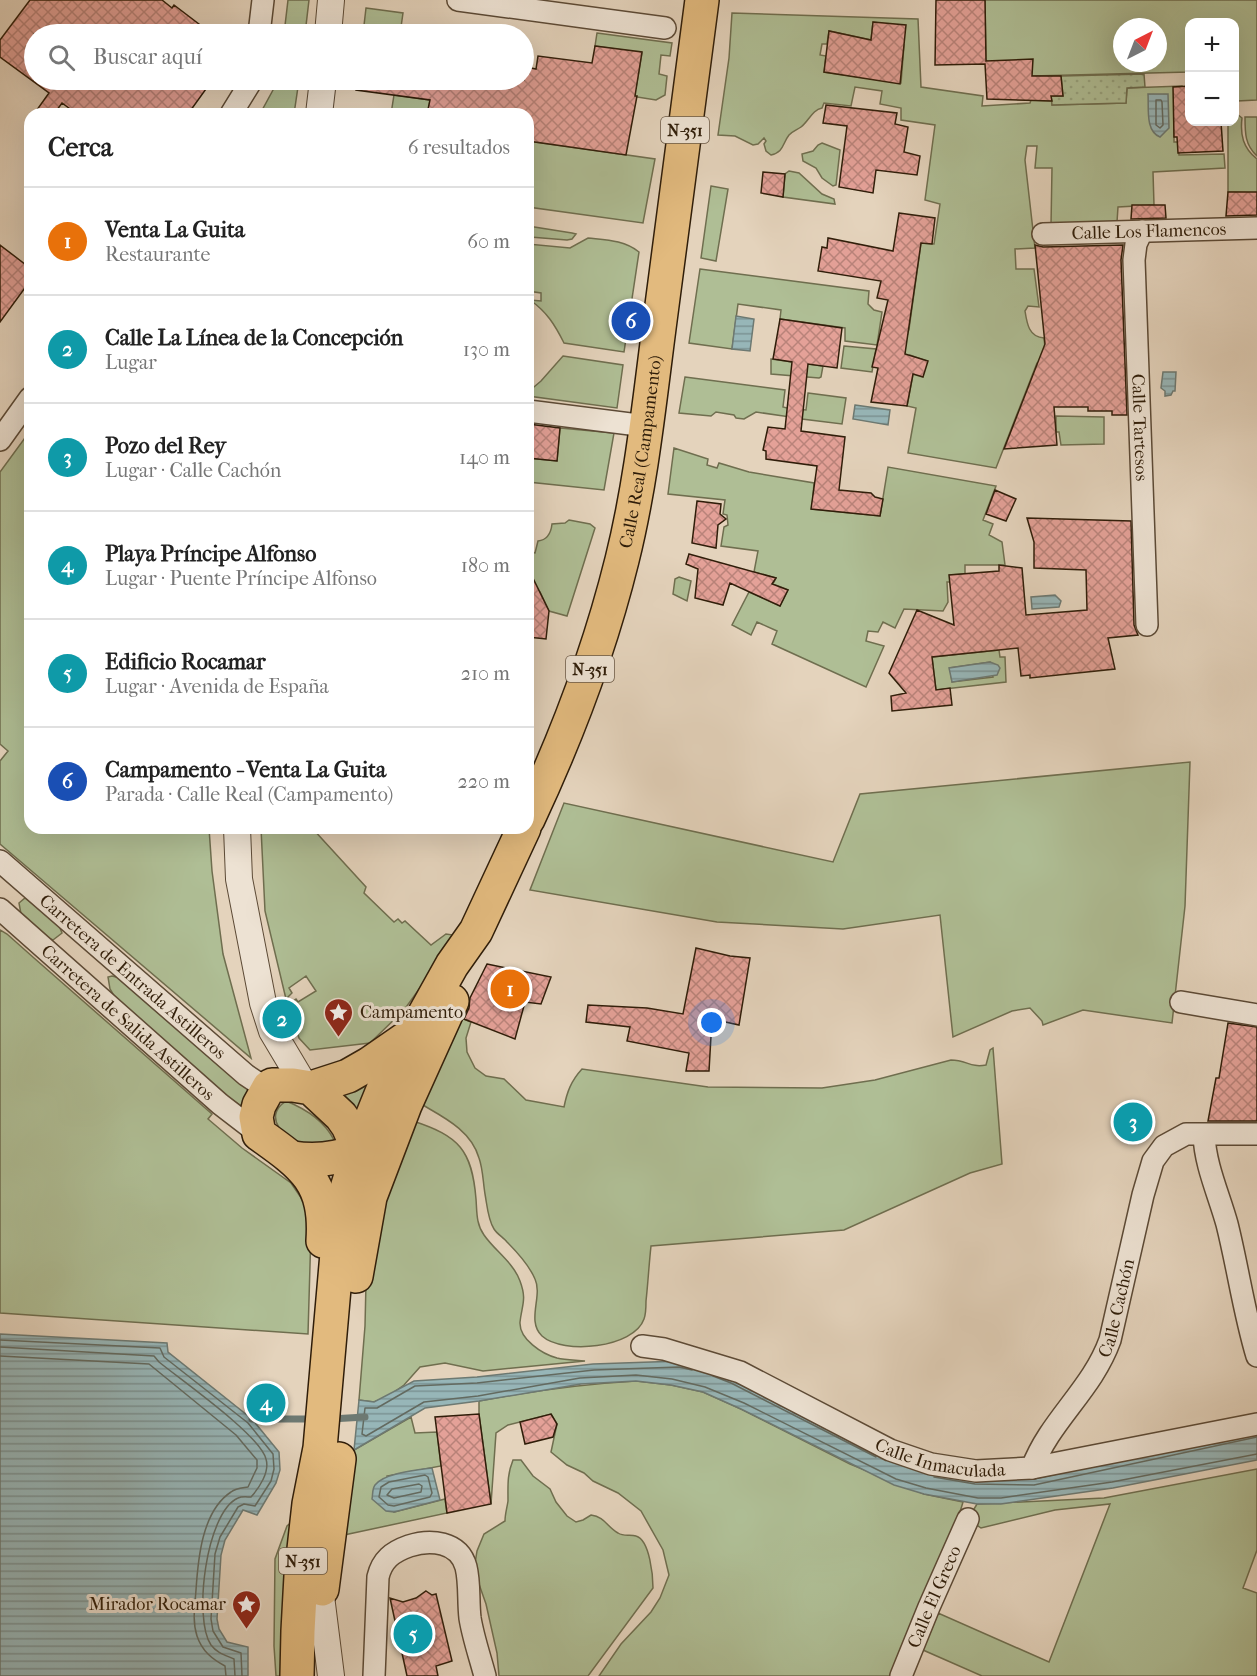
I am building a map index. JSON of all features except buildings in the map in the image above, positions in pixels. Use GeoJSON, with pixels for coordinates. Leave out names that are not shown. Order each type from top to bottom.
{"type":"FeatureCollection","features":[{"type":"Feature","properties":{"kind":"highway","name":"Calle Real (Campamento)"},"geometry":{"type":"LineString","coordinates":[[534,795],[586,679],[604,627],[623,559],[646,426],[702,0]]}},
{"type":"Feature","properties":{"kind":"highway"},"geometry":{"type":"LineString","coordinates":[[323,1448],[341,1209],[359,1149],[385,1085],[452,965],[476,931],[521,834]]}},
{"type":"Feature","properties":{"kind":"highway"},"geometry":{"type":"LineString","coordinates":[[333,1323],[358,1255],[370,1197],[405,1106],[466,971],[476,931]]}},
{"type":"Feature","properties":{"kind":"highway"},"geometry":{"type":"LineString","coordinates":[[333,1323],[323,1204],[312,1181],[293,1158],[259,1134],[256,1118],[259,1105],[271,1086],[293,1085],[309,1088],[348,1076],[412,1034]]}},
{"type":"Feature","properties":{"kind":"highway"},"geometry":{"type":"LineString","coordinates":[[309,1088],[341,1116],[364,1160],[365,1174],[353,1219],[358,1255]]}},
{"type":"Feature","properties":{"kind":"highway"},"geometry":{"type":"LineString","coordinates":[[293,1158],[324,1160],[359,1149],[372,1142],[393,1111],[405,1106]]}},
{"type":"Feature","properties":{"kind":"highway","name":"N-351"},"geometry":{"type":"LineString","coordinates":[[297,1676],[301,1587],[309,1504],[323,1448]]}},
{"type":"Feature","properties":{"kind":"highway","name":"N-351"},"geometry":{"type":"LineString","coordinates":[[319,1676],[323,1448]]}},
{"type":"Feature","properties":{"kind":"street"},"geometry":{"type":"LineString","coordinates":[[260,24],[263,0]]}},
{"type":"Feature","properties":{"kind":"street"},"geometry":{"type":"LineString","coordinates":[[329,24],[331,0]]}},
{"type":"Feature","properties":{"kind":"street"},"geometry":{"type":"LineString","coordinates":[[458,0],[665,28]]}},
{"type":"Feature","properties":{"kind":"street"},"geometry":{"type":"LineString","coordinates":[[235,108],[246,90]]}},
{"type":"Feature","properties":{"kind":"street"},"geometry":{"type":"LineString","coordinates":[[320,108],[321,90]]}},
{"type":"Feature","properties":{"kind":"street","name":"Calle Los Flamencos"},"geometry":{"type":"LineString","coordinates":[[1043,234],[1257,228]]}},
{"type":"Feature","properties":{"kind":"street","name":"Calle Tartesos"},"geometry":{"type":"LineString","coordinates":[[1142,231],[1136,244],[1134,260],[1147,626]]}},
{"type":"Feature","properties":{"kind":"street"},"geometry":{"type":"LineString","coordinates":[[0,440],[24,406]]}},
{"type":"Feature","properties":{"kind":"street"},"geometry":{"type":"LineString","coordinates":[[534,412],[646,426]]}},
{"type":"Feature","properties":{"kind":"street"},"geometry":{"type":"LineString","coordinates":[[237,834],[239,879],[262,1003],[272,1031],[309,1088]]}},
{"type":"Feature","properties":{"kind":"street","name":"Carretera de Entrada Astilleros"},"geometry":{"type":"LineString","coordinates":[[0,861],[246,1074],[258,1083],[271,1086]]}},
{"type":"Feature","properties":{"kind":"street","name":"Carretera de Salida Astilleros"},"geometry":{"type":"LineString","coordinates":[[0,909],[220,1104],[259,1134]]}},
{"type":"Feature","properties":{"kind":"street"},"geometry":{"type":"LineString","coordinates":[[1181,1002],[1257,1015]]}},
{"type":"Feature","properties":{"kind":"street"},"geometry":{"type":"LineString","coordinates":[[271,1086],[272,1031]]}},
{"type":"Feature","properties":{"kind":"street","name":"Calle Cachón"},"geometry":{"type":"LineString","coordinates":[[1032,1468],[1047,1437],[1086,1386],[1104,1357],[1153,1161],[1164,1146],[1174,1139],[1186,1134],[1204,1135]]}},
{"type":"Feature","properties":{"kind":"street"},"geometry":{"type":"LineString","coordinates":[[1257,1134],[1204,1135],[1206,1154],[1228,1231],[1257,1356]]}},
{"type":"Feature","properties":{"kind":"street","name":"Calle Inmaculada"},"geometry":{"type":"LineString","coordinates":[[642,1346],[664,1348],[740,1372],[890,1450],[931,1464],[976,1471],[1032,1468],[1257,1424]]}},
{"type":"Feature","properties":{"kind":"street","name":"Calle El Greco"},"geometry":{"type":"LineString","coordinates":[[901,1676],[968,1519]]}},
{"type":"Feature","properties":{"kind":"street"},"geometry":{"type":"LineString","coordinates":[[374,1676],[378,1577],[381,1566],[388,1557],[408,1546],[423,1542],[436,1542],[453,1549],[461,1556],[466,1568],[470,1619],[485,1676]]}},
{"type":"Feature","properties":{"kind":"street"},"geometry":{"type":"LineString","coordinates":[[321,1596],[331,1676]]}},
{"type":"Feature","properties":{"kind":"green space"},"geometry":{"type":"Polygon","coordinates":[[[288,0],[309,0],[306,24],[285,24],[288,0]]]}},
{"type":"Feature","properties":{"kind":"green space"},"geometry":{"type":"Polygon","coordinates":[[[985,0],[1257,0],[1257,100],[1239,101],[1239,18],[1185,18],[1185,72],[1032,76],[986,61],[985,0]]]}},
{"type":"Feature","properties":{"kind":"green space"},"geometry":{"type":"Polygon","coordinates":[[[366,8],[403,13],[401,24],[364,24],[366,8]]]}},
{"type":"Feature","properties":{"kind":"green space"},"geometry":{"type":"Polygon","coordinates":[[[732,13],[918,19],[921,87],[983,96],[982,106],[1030,103],[1031,100],[1052,101],[1052,105],[1126,103],[1127,88],[1182,86],[1182,110],[1174,110],[1174,142],[1178,142],[1179,155],[1224,154],[1225,168],[1153,172],[1154,205],[1118,207],[1117,222],[1051,225],[1052,168],[1035,168],[1037,146],[1027,146],[1025,160],[1035,248],[1015,249],[1016,269],[1034,269],[1039,307],[1028,306],[1025,311],[1032,332],[1044,338],[1046,358],[1037,363],[996,468],[908,453],[916,408],[907,406],[913,374],[927,361],[910,355],[900,360],[909,329],[921,243],[934,244],[940,204],[925,200],[935,125],[901,120],[901,108],[880,104],[882,91],[855,87],[851,106],[824,103],[822,108],[816,111],[804,125],[789,135],[781,150],[771,155],[766,151],[764,138],[758,144],[753,145],[735,136],[718,135],[729,58],[732,13]],[[873,22],[871,40],[829,31],[827,44],[822,44],[820,55],[826,56],[824,72],[901,83],[904,45],[892,25],[873,22]]]}},
{"type":"Feature","properties":{"kind":"green space"},"geometry":{"type":"Polygon","coordinates":[[[597,33],[672,43],[670,56],[661,55],[659,74],[667,76],[665,95],[656,100],[612,93],[636,88],[642,53],[595,46],[597,33]]]}},
{"type":"Feature","properties":{"kind":"green space"},"geometry":{"type":"Polygon","coordinates":[[[1144,74],[1145,87],[1127,88],[1126,103],[1052,105],[1051,96],[1063,96],[1061,76],[1144,74]]]}},
{"type":"Feature","properties":{"kind":"green space"},"geometry":{"type":"Polygon","coordinates":[[[273,90],[298,90],[295,108],[263,108],[273,90]]]}},
{"type":"Feature","properties":{"kind":"green space"},"geometry":{"type":"Polygon","coordinates":[[[394,95],[430,100],[429,108],[392,108],[394,95]]]}},
{"type":"Feature","properties":{"kind":"green space"},"geometry":{"type":"Polygon","coordinates":[[[1239,116],[1242,118],[1242,136],[1246,146],[1257,159],[1257,193],[1228,192],[1228,126],[1239,126],[1239,116]]]}},
{"type":"Feature","properties":{"kind":"green space"},"geometry":{"type":"Polygon","coordinates":[[[1245,117],[1257,117],[1257,156],[1248,143],[1245,117]]]}},
{"type":"Feature","properties":{"kind":"green space"},"geometry":{"type":"Polygon","coordinates":[[[534,142],[655,159],[643,223],[534,208],[534,142]]]}},
{"type":"Feature","properties":{"kind":"green space"},"geometry":{"type":"Polygon","coordinates":[[[822,143],[840,150],[836,185],[833,186],[822,178],[816,168],[803,161],[802,154],[813,151],[822,143]]]}},
{"type":"Feature","properties":{"kind":"green space"},"geometry":{"type":"Polygon","coordinates":[[[789,171],[799,173],[822,194],[834,199],[835,204],[783,197],[785,174],[789,171]]]}},
{"type":"Feature","properties":{"kind":"green space"},"geometry":{"type":"Polygon","coordinates":[[[711,186],[728,189],[716,261],[701,258],[711,186]]]}},
{"type":"Feature","properties":{"kind":"green space"},"geometry":{"type":"Polygon","coordinates":[[[534,227],[576,234],[572,239],[534,237],[534,227]]]}},
{"type":"Feature","properties":{"kind":"green space"},"geometry":{"type":"Polygon","coordinates":[[[588,238],[621,243],[639,252],[624,352],[564,343],[550,319],[534,303],[534,300],[541,301],[541,293],[534,292],[534,245],[570,248],[588,238]]]}},
{"type":"Feature","properties":{"kind":"green space"},"geometry":{"type":"Polygon","coordinates":[[[700,269],[869,291],[868,304],[874,310],[882,312],[877,345],[845,341],[845,328],[780,319],[781,310],[738,304],[732,349],[689,343],[700,269]]]}},
{"type":"Feature","properties":{"kind":"green space"},"geometry":{"type":"Polygon","coordinates":[[[844,346],[876,349],[872,372],[841,368],[844,346]]]}},
{"type":"Feature","properties":{"kind":"green space"},"geometry":{"type":"Polygon","coordinates":[[[563,356],[623,365],[617,408],[534,397],[534,387],[563,356]]]}},
{"type":"Feature","properties":{"kind":"green space"},"geometry":{"type":"Polygon","coordinates":[[[771,359],[823,366],[821,377],[771,374],[771,359]]]}},
{"type":"Feature","properties":{"kind":"green space"},"geometry":{"type":"Polygon","coordinates":[[[685,377],[785,390],[783,407],[791,409],[790,417],[756,412],[744,419],[716,412],[711,416],[679,413],[685,377]]]}},
{"type":"Feature","properties":{"kind":"green space"},"geometry":{"type":"Polygon","coordinates":[[[808,393],[846,398],[842,424],[794,418],[795,409],[806,410],[808,393]]]}},
{"type":"Feature","properties":{"kind":"green space"},"geometry":{"type":"Polygon","coordinates":[[[1056,416],[1104,417],[1104,444],[1061,445],[1059,432],[1056,432],[1056,416]]]}},
{"type":"Feature","properties":{"kind":"green space"},"geometry":{"type":"Polygon","coordinates":[[[560,428],[614,433],[604,490],[534,483],[534,459],[557,461],[560,428]]]}},
{"type":"Feature","properties":{"kind":"green space"},"geometry":{"type":"Polygon","coordinates":[[[24,439],[24,834],[209,834],[223,954],[251,1058],[0,844],[0,761],[8,751],[0,744],[0,472],[24,439]]]}},
{"type":"Feature","properties":{"kind":"green space"},"geometry":{"type":"Polygon","coordinates":[[[674,448],[708,459],[707,465],[717,468],[719,463],[749,472],[814,483],[812,509],[880,516],[888,467],[996,486],[983,520],[993,524],[989,535],[1002,542],[1005,565],[965,565],[965,574],[950,575],[950,582],[947,582],[948,602],[943,611],[904,609],[895,628],[883,622],[878,632],[868,631],[866,641],[884,646],[866,687],[772,644],[777,631],[757,622],[751,635],[732,625],[749,592],[780,606],[788,590],[773,584],[776,578],[754,572],[758,551],[721,546],[724,527],[728,525],[727,515],[723,514],[725,500],[668,494],[674,448]]]}},
{"type":"Feature","properties":{"kind":"green space"},"geometry":{"type":"Polygon","coordinates":[[[569,520],[590,524],[595,528],[567,616],[549,611],[540,592],[534,591],[534,553],[538,541],[548,536],[552,524],[565,523],[569,520]]]}},
{"type":"Feature","properties":{"kind":"green space"},"geometry":{"type":"Polygon","coordinates":[[[679,577],[691,581],[687,601],[673,594],[675,579],[679,577]]]}},
{"type":"Feature","properties":{"kind":"green space"},"geometry":{"type":"Polygon","coordinates":[[[999,650],[1000,657],[1005,657],[1006,682],[936,690],[932,657],[999,650]],[[990,662],[950,668],[952,682],[993,677],[990,662]]]}},
{"type":"Feature","properties":{"kind":"green space"},"geometry":{"type":"Polygon","coordinates":[[[1190,762],[1185,906],[1172,1023],[1083,1010],[1043,1025],[1030,1008],[1012,1011],[953,1037],[940,915],[843,929],[717,922],[530,890],[564,803],[833,862],[860,794],[1190,762]]]}},
{"type":"Feature","properties":{"kind":"green space"},"geometry":{"type":"Polygon","coordinates":[[[261,834],[317,834],[366,887],[364,893],[394,922],[398,919],[402,923],[405,921],[431,945],[446,934],[453,935],[404,1010],[370,1043],[310,1050],[299,1038],[288,1005],[316,991],[306,976],[289,988],[292,993],[286,999],[265,911],[261,834]]]}},
{"type":"Feature","properties":{"kind":"green space"},"geometry":{"type":"Polygon","coordinates":[[[25,898],[58,923],[62,933],[53,940],[48,938],[21,914],[19,903],[25,898]]]}},
{"type":"Feature","properties":{"kind":"green space"},"geometry":{"type":"Polygon","coordinates":[[[0,930],[212,1114],[208,1119],[242,1148],[291,1183],[306,1205],[311,1231],[308,1334],[0,1313],[0,930]]]}},
{"type":"Feature","properties":{"kind":"green space"},"geometry":{"type":"Polygon","coordinates":[[[108,977],[124,979],[250,1087],[244,1108],[227,1096],[116,999],[110,989],[108,977]]]}},
{"type":"Feature","properties":{"kind":"green space"},"geometry":{"type":"Polygon","coordinates":[[[461,1018],[471,1022],[466,1038],[467,1052],[475,1068],[486,1076],[504,1079],[526,1100],[564,1107],[570,1087],[582,1069],[708,1087],[822,1088],[875,1080],[951,1060],[986,1065],[990,1050],[993,1048],[1002,1164],[970,1173],[844,1230],[651,1246],[645,1315],[638,1329],[627,1337],[597,1346],[581,1347],[552,1342],[542,1336],[535,1323],[537,1286],[535,1279],[519,1254],[495,1231],[490,1221],[481,1167],[475,1148],[455,1125],[421,1104],[461,1018]]]}},
{"type":"Feature","properties":{"kind":"green space"},"geometry":{"type":"Polygon","coordinates":[[[373,1073],[357,1115],[335,1094],[373,1073]]]}},
{"type":"Feature","properties":{"kind":"green space"},"geometry":{"type":"Polygon","coordinates":[[[286,1101],[320,1121],[334,1140],[331,1144],[306,1145],[284,1134],[276,1121],[276,1114],[279,1107],[286,1101]]]}},
{"type":"Feature","properties":{"kind":"green space"},"geometry":{"type":"Polygon","coordinates":[[[413,1121],[452,1139],[466,1157],[474,1182],[480,1227],[488,1241],[513,1268],[522,1287],[523,1302],[520,1322],[527,1340],[551,1356],[585,1361],[483,1371],[445,1363],[420,1367],[404,1385],[387,1397],[374,1402],[359,1400],[366,1283],[375,1232],[413,1121]]]}},
{"type":"Feature","properties":{"kind":"green space"},"geometry":{"type":"Polygon","coordinates":[[[636,1381],[703,1392],[850,1464],[924,1494],[963,1502],[957,1522],[892,1676],[599,1676],[621,1644],[651,1612],[660,1598],[669,1575],[663,1550],[641,1511],[618,1493],[593,1481],[551,1452],[557,1424],[551,1414],[508,1425],[496,1433],[491,1504],[479,1401],[557,1388],[636,1381]]]}},
{"type":"Feature","properties":{"kind":"green space"},"geometry":{"type":"Polygon","coordinates":[[[411,1417],[415,1433],[437,1432],[441,1466],[387,1476],[394,1512],[445,1499],[447,1513],[344,1535],[354,1450],[411,1417]]]}},
{"type":"Feature","properties":{"kind":"green space"},"geometry":{"type":"Polygon","coordinates":[[[513,1460],[521,1460],[533,1476],[550,1489],[556,1502],[567,1516],[576,1522],[591,1515],[596,1516],[614,1531],[634,1535],[641,1539],[648,1551],[653,1588],[588,1676],[499,1676],[497,1653],[486,1604],[474,1570],[477,1551],[484,1534],[505,1521],[509,1475],[513,1460]]]}},
{"type":"Feature","properties":{"kind":"green space"},"geometry":{"type":"Polygon","coordinates":[[[1257,1469],[1257,1550],[1243,1588],[1257,1593],[1257,1676],[982,1676],[923,1650],[938,1613],[1049,1662],[1110,1504],[1055,1510],[981,1528],[968,1519],[977,1504],[1104,1498],[1257,1469]]]}},
{"type":"Feature","properties":{"kind":"green space"},"geometry":{"type":"Polygon","coordinates":[[[293,1521],[285,1676],[276,1676],[275,1559],[287,1526],[293,1521]]]}},
{"type":"Feature","properties":{"kind":"water"},"geometry":{"type":"Polygon","coordinates":[[[1148,94],[1168,94],[1169,128],[1160,137],[1155,134],[1150,124],[1148,94]]]}},
{"type":"Feature","properties":{"kind":"water"},"geometry":{"type":"Polygon","coordinates":[[[736,316],[754,319],[750,351],[732,349],[736,316]]]}},
{"type":"Feature","properties":{"kind":"water"},"geometry":{"type":"Polygon","coordinates":[[[1163,372],[1176,372],[1175,391],[1171,395],[1165,396],[1165,391],[1161,388],[1163,372]]]}},
{"type":"Feature","properties":{"kind":"water"},"geometry":{"type":"Polygon","coordinates":[[[855,405],[890,410],[888,425],[853,419],[855,405]]]}},
{"type":"Feature","properties":{"kind":"water"},"geometry":{"type":"Polygon","coordinates":[[[1055,595],[1061,601],[1059,607],[1032,609],[1031,597],[1055,595]]]}},
{"type":"Feature","properties":{"kind":"water"},"geometry":{"type":"Polygon","coordinates":[[[990,662],[1000,668],[997,675],[952,682],[949,668],[990,662]]]}},
{"type":"Feature","properties":{"kind":"water"},"geometry":{"type":"Polygon","coordinates":[[[0,1334],[167,1343],[168,1352],[252,1419],[279,1452],[280,1470],[276,1483],[257,1515],[243,1510],[225,1540],[221,1555],[217,1619],[219,1629],[227,1642],[248,1647],[248,1676],[0,1676],[0,1334]]]}},
{"type":"Feature","properties":{"kind":"water"},"geometry":{"type":"Polygon","coordinates":[[[680,1361],[706,1367],[975,1478],[1034,1479],[1257,1431],[1257,1460],[1113,1488],[1001,1504],[977,1504],[924,1494],[894,1485],[703,1392],[636,1381],[581,1384],[425,1408],[354,1450],[359,1400],[374,1402],[414,1381],[477,1377],[593,1364],[680,1361]]]}},
{"type":"Feature","properties":{"kind":"water"},"geometry":{"type":"Polygon","coordinates":[[[432,1468],[440,1500],[394,1512],[386,1511],[372,1499],[373,1490],[379,1481],[401,1473],[432,1468]]]}},
{"type":"Feature","properties":{"kind":"waterway"},"geometry":{"type":"LineString","coordinates":[[331,1419],[365,1417]]}},
{"type":"Feature","properties":{"kind":"waterway"},"geometry":{"type":"LineString","coordinates":[[252,1419],[314,1419]]}},
{"type":"Feature","properties":{"kind":"place","name":"Campamento - Venta La Guita"},"geometry":{"type":"Point","coordinates":[631,321]}},
{"type":"Feature","properties":{"kind":"place","name":"Venta La Guita"},"geometry":{"type":"Point","coordinates":[510,989]}},
{"type":"Feature","properties":{"kind":"place","name":"Calle La Línea de la Concepción"},"geometry":{"type":"Point","coordinates":[282,1019]}},
{"type":"Feature","properties":{"kind":"place","name":"Campamento"},"geometry":{"type":"Point","coordinates":[339,1038]}},
{"type":"Feature","properties":{"kind":"place","name":"Pozo del Rey"},"geometry":{"type":"Point","coordinates":[1133,1122]}},
{"type":"Feature","properties":{"kind":"place","name":"Playa Príncipe Alfonso"},"geometry":{"type":"Point","coordinates":[266,1403]}},
{"type":"Feature","properties":{"kind":"place","name":"Mirador Rocamar"},"geometry":{"type":"Point","coordinates":[247,1630]}},
{"type":"Feature","properties":{"kind":"place","name":"Edificio Rocamar"},"geometry":{"type":"Point","coordinates":[413,1634]}}]}
